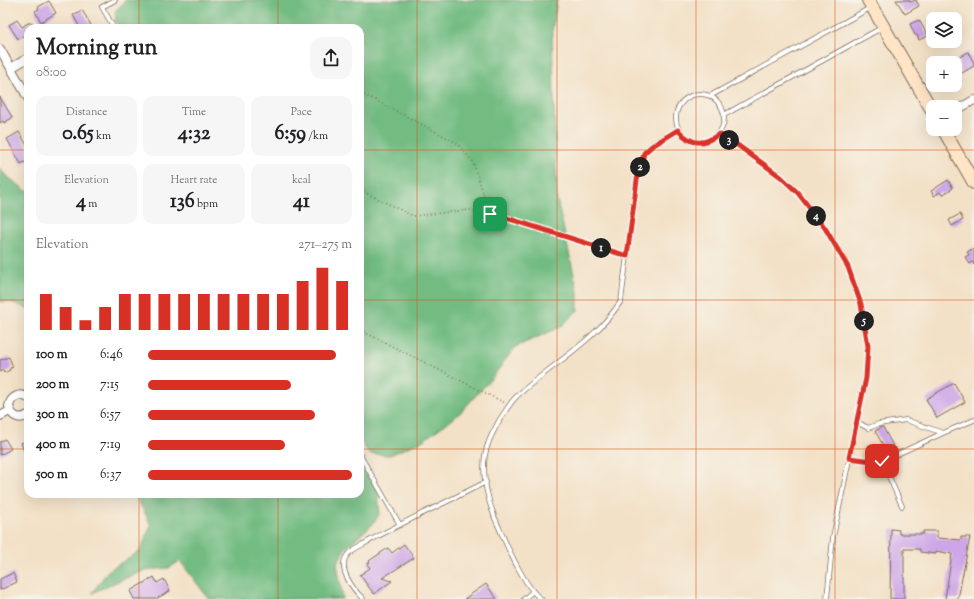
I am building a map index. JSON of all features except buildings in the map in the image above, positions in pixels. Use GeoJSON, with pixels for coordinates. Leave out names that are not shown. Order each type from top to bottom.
{"type":"FeatureCollection","features":[{"type":"Feature","properties":{"kind":"street"},"geometry":{"type":"LineString","coordinates":[[870,3],[926,100]]}},
{"type":"Feature","properties":{"kind":"street"},"geometry":{"type":"LineString","coordinates":[[0,49],[24,91]]}},
{"type":"Feature","properties":{"kind":"street"},"geometry":{"type":"LineString","coordinates":[[11,68],[24,60]]}},
{"type":"Feature","properties":{"kind":"street"},"geometry":{"type":"LineString","coordinates":[[962,106],[974,100]]}},
{"type":"Feature","properties":{"kind":"street"},"geometry":{"type":"LineString","coordinates":[[947,136],[974,183]]}},
{"type":"Feature","properties":{"kind":"street"},"geometry":{"type":"LineString","coordinates":[[24,396],[21,395],[12,398],[9,406],[10,410],[16,417],[20,418],[24,416]]}},
{"type":"Feature","properties":{"kind":"street"},"geometry":{"type":"LineString","coordinates":[[0,416],[10,410]]}},
{"type":"Feature","properties":{"kind":"lane"},"geometry":{"type":"LineString","coordinates":[[112,24],[102,8],[115,0]]}},
{"type":"Feature","properties":{"kind":"lane"},"geometry":{"type":"LineString","coordinates":[[710,96],[870,3]]}},
{"type":"Feature","properties":{"kind":"lane"},"geometry":{"type":"LineString","coordinates":[[724,116],[883,26]]}},
{"type":"Feature","properties":{"kind":"lane"},"geometry":{"type":"LineString","coordinates":[[697,93],[707,94],[715,99],[721,106],[724,116],[723,125],[719,134],[711,140],[702,143],[692,142],[684,137],[678,130],[675,121],[676,111],[680,102],[688,96],[697,93]]}},
{"type":"Feature","properties":{"kind":"lane"},"geometry":{"type":"LineString","coordinates":[[541,599],[533,591],[507,546],[493,516],[486,492],[485,456],[488,444],[496,426],[515,398],[588,338],[613,315],[621,301],[637,180],[644,153],[652,146],[678,130]]}},
{"type":"Feature","properties":{"kind":"lane"},"geometry":{"type":"LineString","coordinates":[[719,134],[736,144],[781,177],[798,193],[825,228],[848,267],[861,304],[868,346],[866,378],[832,537],[827,599]]}},
{"type":"Feature","properties":{"kind":"lane"},"geometry":{"type":"LineString","coordinates":[[857,422],[868,428],[879,424],[906,420],[943,433]]}},
{"type":"Feature","properties":{"kind":"lane"},"geometry":{"type":"LineString","coordinates":[[849,458],[882,461],[974,420]]}},
{"type":"Feature","properties":{"kind":"lane"},"geometry":{"type":"LineString","coordinates":[[882,461],[902,506]]}},
{"type":"Feature","properties":{"kind":"lane"},"geometry":{"type":"LineString","coordinates":[[364,462],[400,525]]}},
{"type":"Feature","properties":{"kind":"lane"},"geometry":{"type":"LineString","coordinates":[[363,599],[355,590],[344,568],[344,561],[348,553],[486,482]]}},
{"type":"Feature","properties":{"kind":"lane"},"geometry":{"type":"LineString","coordinates":[[524,599],[533,591]]}},
{"type":"Feature","properties":{"kind":"path"},"geometry":{"type":"LineString","coordinates":[[364,95],[457,143],[473,162],[490,214]]}},
{"type":"Feature","properties":{"kind":"path"},"geometry":{"type":"LineString","coordinates":[[364,192],[413,216],[470,210],[500,216],[627,256]]}},
{"type":"Feature","properties":{"kind":"path"},"geometry":{"type":"LineString","coordinates":[[364,332],[510,405]]}},
{"type":"Feature","properties":{"kind":"green space"},"geometry":{"type":"Polygon","coordinates":[[[126,0],[557,0],[552,32],[557,200],[578,292],[578,310],[561,327],[515,347],[492,378],[459,414],[422,441],[390,455],[370,454],[364,446],[364,347],[367,331],[364,329],[364,24],[117,24],[115,11],[126,0]]]}},
{"type":"Feature","properties":{"kind":"green space"},"geometry":{"type":"Polygon","coordinates":[[[0,168],[3,173],[24,189],[24,307],[11,302],[0,302],[0,168]]]}},
{"type":"Feature","properties":{"kind":"green space"},"geometry":{"type":"Polygon","coordinates":[[[364,471],[377,487],[380,513],[372,525],[345,548],[337,564],[343,599],[209,599],[180,561],[169,568],[146,570],[92,593],[108,571],[140,551],[151,525],[137,498],[364,498],[364,471]]]}},
{"type":"Feature","properties":{"kind":"route"},"geometry":{"type":"LineString","coordinates":[[490,214],[627,256],[637,180],[644,153],[665,137],[678,130],[684,137],[692,142],[702,143],[711,140],[719,134],[736,144],[781,177],[798,193],[825,228],[848,267],[861,304],[868,346],[866,378],[849,458],[879,462],[882,461]]}}]}
